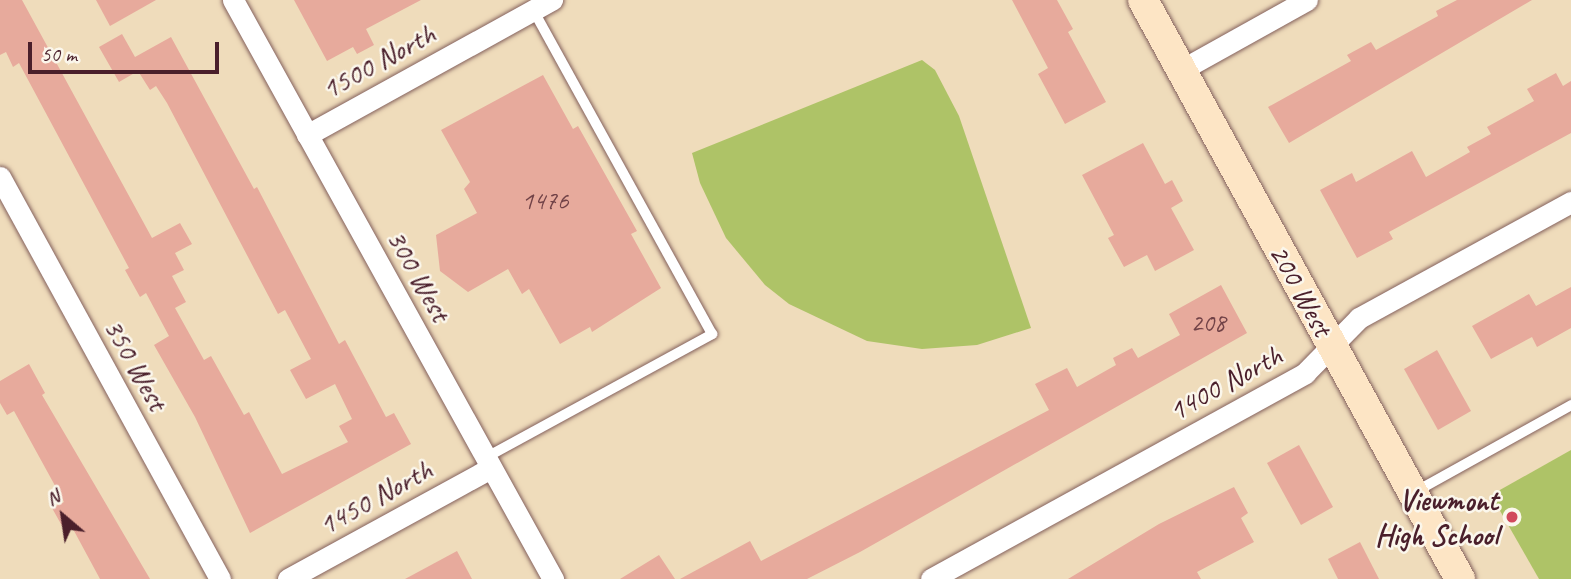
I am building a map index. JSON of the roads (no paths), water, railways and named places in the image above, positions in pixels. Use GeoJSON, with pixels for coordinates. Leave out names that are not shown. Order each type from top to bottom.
{"type":"FeatureCollection","features":[{"type":"Feature","properties":{"kind":"main road","name":"200 West"},"geometry":{"type":"LineString","coordinates":[[1143,0],[1460,579]]}},
{"type":"Feature","properties":{"kind":"street","name":"300 West"},"geometry":{"type":"LineString","coordinates":[[233,0],[553,579]]}},
{"type":"Feature","properties":{"kind":"street"},"geometry":{"type":"LineString","coordinates":[[1181,70],[1307,0]]}},
{"type":"Feature","properties":{"kind":"street","name":"1500 North"},"geometry":{"type":"LineString","coordinates":[[307,135],[542,5]]}},
{"type":"Feature","properties":{"kind":"street","name":"350 West"},"geometry":{"type":"LineString","coordinates":[[0,177],[220,579]]}},
{"type":"Feature","properties":{"kind":"street","name":"1400 North"},"geometry":{"type":"LineString","coordinates":[[931,579],[1305,373],[1333,348],[1359,318],[1571,202]]}},
{"type":"Feature","properties":{"kind":"street","name":"1450 North"},"geometry":{"type":"LineString","coordinates":[[288,579],[488,463]]}},
{"type":"Feature","properties":{"kind":"lane"},"geometry":{"type":"LineString","coordinates":[[488,463],[712,334],[542,5]]}},
{"type":"Feature","properties":{"kind":"lane"},"geometry":{"type":"LineString","coordinates":[[1413,494],[1571,405]]}},
{"type":"Feature","properties":{"kind":"place","name":"Viewmont High School"},"geometry":{"type":"Point","coordinates":[1512,517]}}]}
